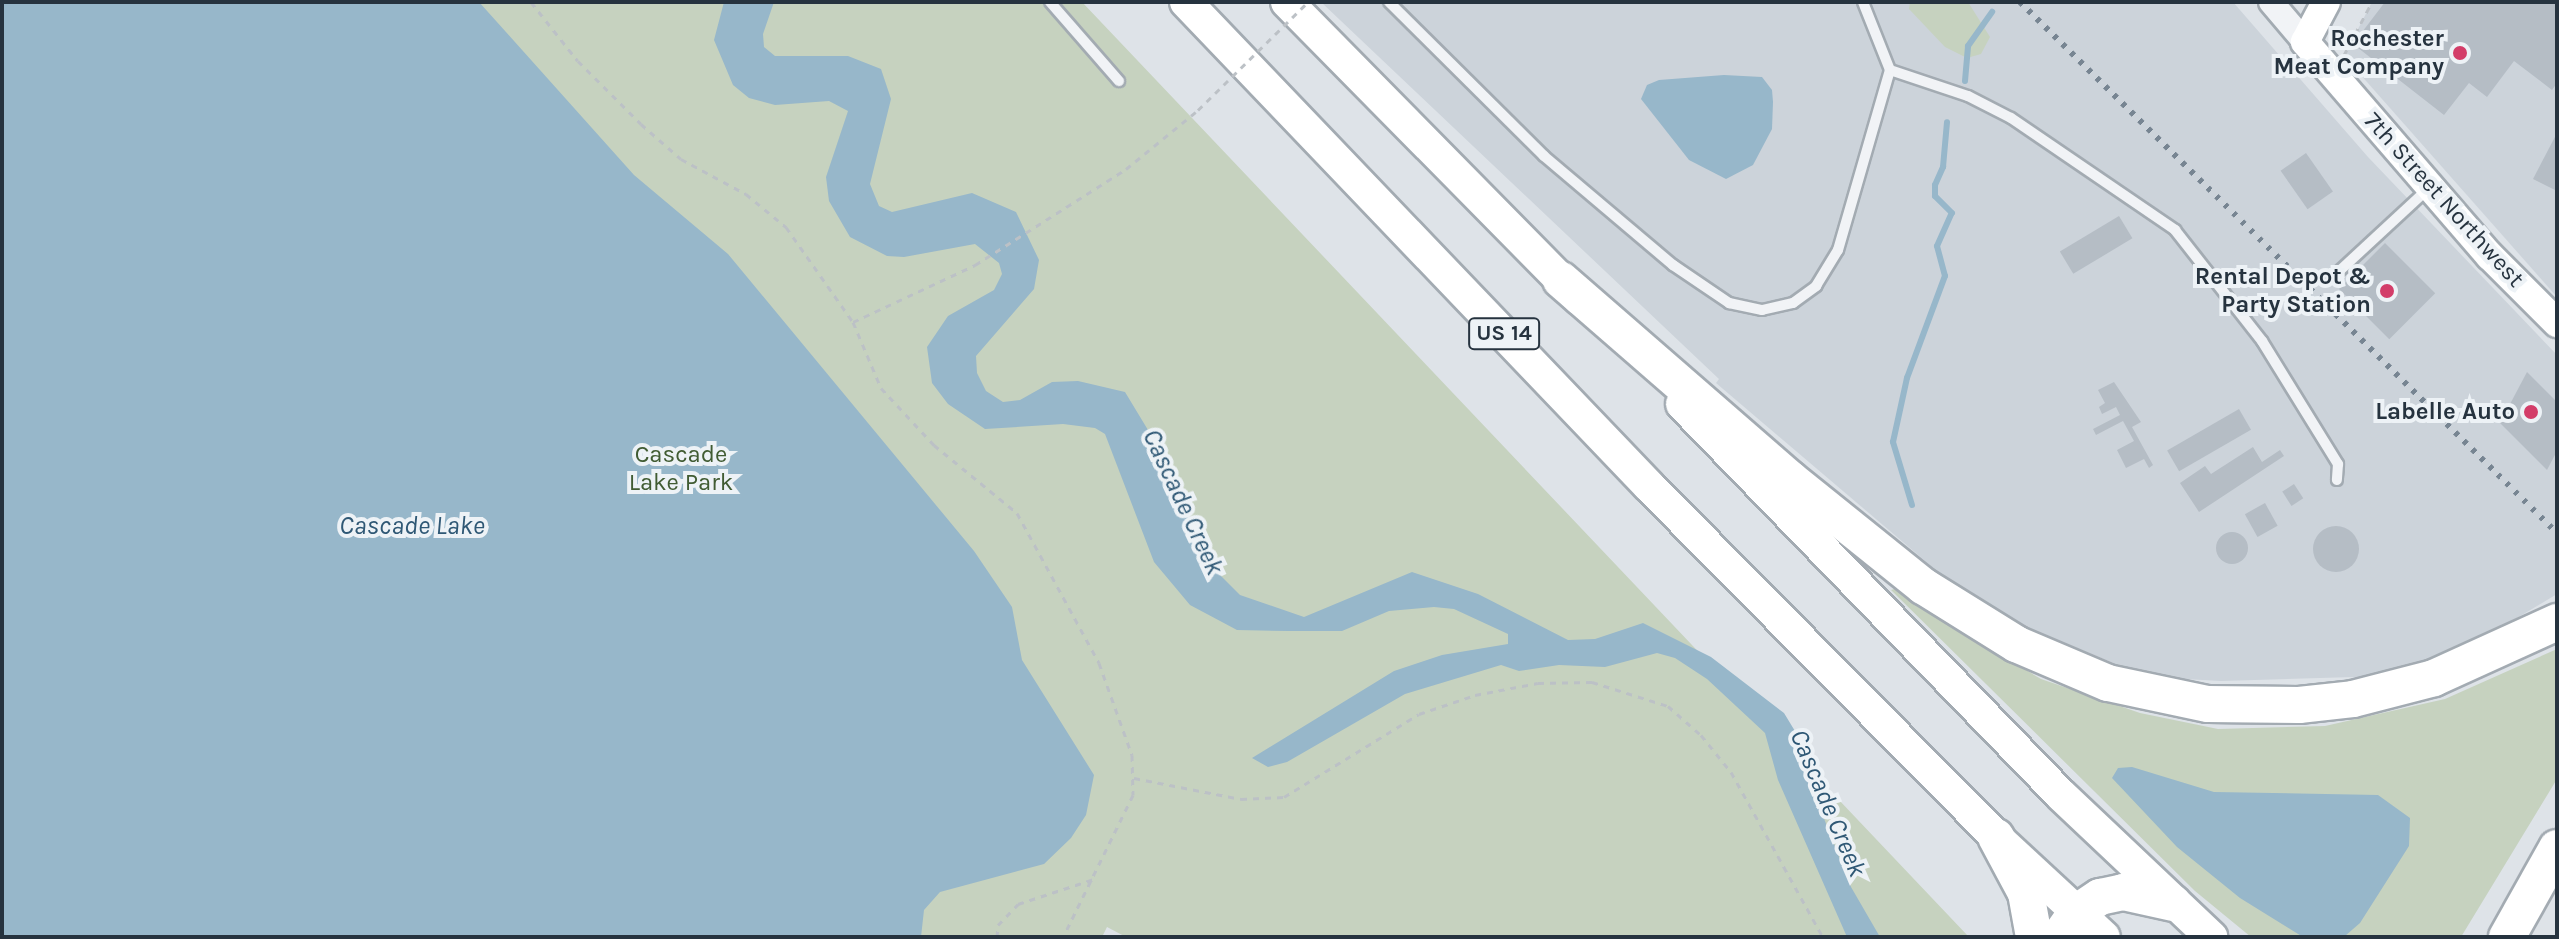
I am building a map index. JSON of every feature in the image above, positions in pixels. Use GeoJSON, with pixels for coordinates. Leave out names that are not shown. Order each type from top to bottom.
{"type":"FeatureCollection","features":[{"type":"Feature","properties":{"kind":"highway","name":"US 14"},"geometry":{"type":"LineString","coordinates":[[1186,2],[1649,486],[1996,837],[2026,893],[2034,937]]}},
{"type":"Feature","properties":{"kind":"highway"},"geometry":{"type":"LineString","coordinates":[[1287,2],[2050,784],[2211,937]]}},
{"type":"Feature","properties":{"kind":"highway"},"geometry":{"type":"LineString","coordinates":[[1561,280],[1790,479],[1923,586],[2016,644],[2108,683],[2208,704],[2299,705],[2353,699],[2434,678],[2557,622]]}},
{"type":"Feature","properties":{"kind":"highway"},"geometry":{"type":"LineString","coordinates":[[1996,837],[2068,925],[2104,937]]}},
{"type":"Feature","properties":{"kind":"highway"},"geometry":{"type":"LineString","coordinates":[[2507,937],[2557,848]]}},
{"type":"Feature","properties":{"kind":"highway"},"geometry":{"type":"LineString","coordinates":[[2068,925],[2100,897],[2123,892],[2173,903]]}},
{"type":"Feature","properties":{"kind":"main road"},"geometry":{"type":"LineString","coordinates":[[2305,42],[2326,2]]}},
{"type":"Feature","properties":{"kind":"main road","name":"7th Street Northwest"},"geometry":{"type":"LineString","coordinates":[[2305,42],[2431,187],[2557,323]]}},
{"type":"Feature","properties":{"kind":"street","name":"7th Street Northwest"},"geometry":{"type":"LineString","coordinates":[[2271,2],[2305,42]]}},
{"type":"Feature","properties":{"kind":"lane"},"geometry":{"type":"LineString","coordinates":[[1050,2],[1119,81]]}},
{"type":"Feature","properties":{"kind":"lane"},"geometry":{"type":"LineString","coordinates":[[1389,2],[1544,156],[1673,265],[1729,303],[1762,310],[1793,303],[1816,286],[1838,250],[1890,70],[1863,2]]}},
{"type":"Feature","properties":{"kind":"lane"},"geometry":{"type":"LineString","coordinates":[[1890,70],[1968,96],[2011,118],[2175,230],[2262,341],[2338,464],[2337,480]]}},
{"type":"Feature","properties":{"kind":"lane"},"geometry":{"type":"LineString","coordinates":[[2335,275],[2431,187]]}},
{"type":"Feature","properties":{"kind":"path"},"geometry":{"type":"LineString","coordinates":[[531,2],[578,61],[641,124],[681,159],[746,194],[786,227],[853,322],[881,388],[934,445],[1017,513],[1105,675],[1120,712],[1134,777],[1124,820],[1063,937]]}},
{"type":"Feature","properties":{"kind":"path"},"geometry":{"type":"LineString","coordinates":[[853,322],[975,265],[1126,169],[1207,101],[1308,2]]}},
{"type":"Feature","properties":{"kind":"path"},"geometry":{"type":"LineString","coordinates":[[2344,56],[2372,2]]}},
{"type":"Feature","properties":{"kind":"path"},"geometry":{"type":"LineString","coordinates":[[1134,777],[1241,799],[1284,797],[1419,714],[1487,692],[1538,683],[1592,682],[1668,706],[1701,735],[1731,772],[1823,937]]}},
{"type":"Feature","properties":{"kind":"path"},"geometry":{"type":"LineString","coordinates":[[997,937],[998,925],[1018,904],[1094,879]]}},
{"type":"Feature","properties":{"kind":"shaded area"},"geometry":{"type":"Polygon","coordinates":[[[1321,2],[2233,2],[2368,157],[2557,355],[2557,594],[2470,646],[2388,676],[2221,681],[2148,677],[2025,627],[1957,588],[1716,383],[1719,379],[1321,2]]]}},
{"type":"Feature","properties":{"kind":"shaded area"},"geometry":{"type":"Polygon","coordinates":[[[2372,2],[2557,2],[2557,297],[2344,56],[2372,2]]]}},
{"type":"Feature","properties":{"kind":"green space","name":"Cascade Lake Park"},"geometry":{"type":"Polygon","coordinates":[[[2,2],[1082,2],[1968,936],[1126,937],[1107,927],[1102,937],[2,937],[2,2]]]}},
{"type":"Feature","properties":{"kind":"green space"},"geometry":{"type":"Polygon","coordinates":[[[1910,2],[1968,2],[1990,37],[1981,54],[1967,58],[1945,47],[1909,9],[1910,2]]]}},
{"type":"Feature","properties":{"kind":"green space"},"geometry":{"type":"Polygon","coordinates":[[[1904,586],[1965,634],[2041,679],[2140,713],[2218,729],[2325,726],[2445,699],[2557,649],[2557,779],[2461,937],[2251,937],[2195,891],[1891,590],[1904,586]]]}},
{"type":"Feature","properties":{"kind":"water","name":"Cascade Lake"},"geometry":{"type":"Polygon","coordinates":[[[2,2],[479,2],[634,175],[728,254],[974,551],[1012,607],[1022,660],[1094,775],[1086,815],[1071,838],[1044,864],[940,892],[924,910],[921,937],[2,937],[2,2]]]}},
{"type":"Feature","properties":{"kind":"water","name":"Cascade Creek"},"geometry":{"type":"Polygon","coordinates":[[[724,2],[774,2],[763,34],[764,47],[775,56],[848,56],[881,69],[891,99],[870,184],[879,206],[892,212],[972,193],[1016,212],[1039,260],[1034,289],[976,356],[977,373],[986,391],[1003,402],[1020,400],[1052,382],[1078,381],[1125,392],[1171,468],[1207,562],[1240,595],[1304,617],[1412,572],[1478,594],[1568,640],[1595,639],[1643,623],[1711,657],[1784,713],[1801,741],[1808,778],[1851,887],[1880,937],[1847,937],[1778,780],[1765,733],[1707,679],[1675,658],[1657,653],[1605,667],[1559,665],[1519,671],[1501,665],[1405,694],[1287,762],[1268,767],[1252,758],[1394,671],[1442,655],[1508,644],[1508,634],[1454,609],[1434,607],[1389,611],[1342,631],[1237,630],[1190,605],[1154,562],[1105,434],[1095,428],[1063,424],[985,429],[948,404],[932,383],[927,347],[948,316],[994,290],[1002,274],[999,263],[975,244],[904,257],[887,256],[850,237],[829,201],[826,177],[848,111],[829,101],[775,105],[749,98],[733,85],[714,40],[724,2]]]}},
{"type":"Feature","properties":{"kind":"water"},"geometry":{"type":"Polygon","coordinates":[[[1724,75],[1762,77],[1772,90],[1773,102],[1772,129],[1753,165],[1726,179],[1689,160],[1641,99],[1647,85],[1659,80],[1724,75]]]}},
{"type":"Feature","properties":{"kind":"water"},"geometry":{"type":"Polygon","coordinates":[[[2132,767],[2214,792],[2378,795],[2410,818],[2409,846],[2360,923],[2345,936],[2303,937],[2240,898],[2177,847],[2112,778],[2118,768],[2132,767]]]}},
{"type":"Feature","properties":{"kind":"building","name":"Rochester Meat Company"},"geometry":{"type":"Polygon","coordinates":[[[2385,2],[2557,2],[2557,83],[2552,90],[2514,61],[2487,97],[2469,83],[2444,115],[2353,44],[2385,2]]]}},
{"type":"Feature","properties":{"kind":"building"},"geometry":{"type":"Polygon","coordinates":[[[2557,133],[2557,191],[2533,179],[2557,133]]]}},
{"type":"Feature","properties":{"kind":"building"},"geometry":{"type":"Polygon","coordinates":[[[2306,153],[2333,192],[2308,209],[2281,171],[2306,153]]]}},
{"type":"Feature","properties":{"kind":"building"},"geometry":{"type":"Polygon","coordinates":[[[2119,216],[2132,238],[2073,274],[2060,252],[2119,216]]]}},
{"type":"Feature","properties":{"kind":"building","name":"Rental Depot & Party Station"},"geometry":{"type":"Polygon","coordinates":[[[2385,243],[2435,293],[2389,339],[2339,289],[2385,243]]]}},
{"type":"Feature","properties":{"kind":"building","name":"Labelle Auto"},"geometry":{"type":"Polygon","coordinates":[[[2527,372],[2557,402],[2557,451],[2547,470],[2500,423],[2527,372]]]}},
{"type":"Feature","properties":{"kind":"building"},"geometry":{"type":"Polygon","coordinates":[[[2114,382],[2141,422],[2132,427],[2153,465],[2149,468],[2144,459],[2126,468],[2117,450],[2134,441],[2123,421],[2096,435],[2093,429],[2120,415],[2116,407],[2102,414],[2099,407],[2105,403],[2098,390],[2114,382]]]}},
{"type":"Feature","properties":{"kind":"building"},"geometry":{"type":"Polygon","coordinates":[[[2239,409],[2251,430],[2179,471],[2167,450],[2239,409]]]}},
{"type":"Feature","properties":{"kind":"building"},"geometry":{"type":"Polygon","coordinates":[[[2253,447],[2262,462],[2280,450],[2284,456],[2199,512],[2180,483],[2205,466],[2211,474],[2253,447]]]}},
{"type":"Feature","properties":{"kind":"building"},"geometry":{"type":"Polygon","coordinates":[[[2294,484],[2303,498],[2292,506],[2282,492],[2294,484]]]}},
{"type":"Feature","properties":{"kind":"building"},"geometry":{"type":"Polygon","coordinates":[[[2265,503],[2278,526],[2257,537],[2245,514],[2265,503]]]}},
{"type":"Feature","properties":{"kind":"building"},"geometry":{"type":"Polygon","coordinates":[[[2336,526],[2345,527],[2352,533],[2358,540],[2358,558],[2352,565],[2345,571],[2336,572],[2327,571],[2320,565],[2314,558],[2313,549],[2314,540],[2320,533],[2327,527],[2336,526]]]}},
{"type":"Feature","properties":{"kind":"building"},"geometry":{"type":"Polygon","coordinates":[[[2232,532],[2243,537],[2248,548],[2243,559],[2232,564],[2221,559],[2216,548],[2221,537],[2232,532]]]}},
{"type":"Feature","properties":{"kind":"waterway"},"geometry":{"type":"LineString","coordinates":[[1965,81],[1968,46],[1992,12]]}},
{"type":"Feature","properties":{"kind":"waterway"},"geometry":{"type":"LineString","coordinates":[[1912,505],[1893,442],[1907,378],[1945,276],[1937,246],[1952,213],[1935,196],[1935,185],[1943,167],[1947,122]]}},
{"type":"Feature","properties":{"kind":"railway"},"geometry":{"type":"LineString","coordinates":[[2020,2],[2557,533]]}},
{"type":"Feature","properties":{"kind":"place","name":"Rochester Meat Company"},"geometry":{"type":"Point","coordinates":[2460,53]}},
{"type":"Feature","properties":{"kind":"place","name":"Rental Depot & Party Station"},"geometry":{"type":"Point","coordinates":[2387,291]}},
{"type":"Feature","properties":{"kind":"place","name":"Labelle Auto"},"geometry":{"type":"Point","coordinates":[2531,412]}}]}
